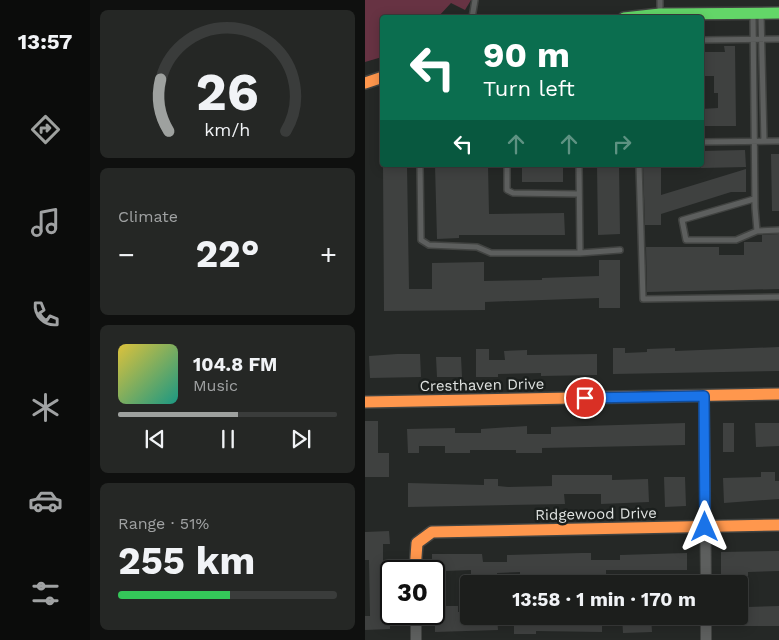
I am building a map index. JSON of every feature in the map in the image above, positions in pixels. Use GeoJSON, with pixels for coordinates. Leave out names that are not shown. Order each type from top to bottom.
{"type":"FeatureCollection","features":[{"type":"Feature","properties":{"kind":"street"},"geometry":{"type":"LineString","coordinates":[[651,15],[779,13]]}},
{"type":"Feature","properties":{"kind":"street"},"geometry":{"type":"LineString","coordinates":[[365,83],[380,78]]}},
{"type":"Feature","properties":{"kind":"street","name":"Cresthaven Drive"},"geometry":{"type":"LineString","coordinates":[[365,402],[779,394]]}},
{"type":"Feature","properties":{"kind":"street"},"geometry":{"type":"LineString","coordinates":[[704,396],[706,575]]}},
{"type":"Feature","properties":{"kind":"street","name":"Ridgewood Drive"},"geometry":{"type":"LineString","coordinates":[[416,560],[417,542],[422,536],[431,532],[779,525]]}},
{"type":"Feature","properties":{"kind":"street"},"geometry":{"type":"LineString","coordinates":[[416,625],[416,640]]}},
{"type":"Feature","properties":{"kind":"street"},"geometry":{"type":"LineString","coordinates":[[706,625],[707,640]]}},
{"type":"Feature","properties":{"kind":"lane"},"geometry":{"type":"LineString","coordinates":[[473,15],[475,0]]}},
{"type":"Feature","properties":{"kind":"lane"},"geometry":{"type":"LineString","coordinates":[[659,0],[660,14]]}},
{"type":"Feature","properties":{"kind":"lane"},"geometry":{"type":"LineString","coordinates":[[757,13],[753,39],[757,231]]}},
{"type":"Feature","properties":{"kind":"lane"},"geometry":{"type":"LineString","coordinates":[[757,13],[761,40],[764,141]]}},
{"type":"Feature","properties":{"kind":"lane"},"geometry":{"type":"LineString","coordinates":[[704,40],[779,40]]}},
{"type":"Feature","properties":{"kind":"lane"},"geometry":{"type":"LineString","coordinates":[[704,142],[779,141]]}},
{"type":"Feature","properties":{"kind":"lane"},"geometry":{"type":"LineString","coordinates":[[420,167],[421,240],[429,245],[477,247],[491,253],[580,254],[620,250]]}},
{"type":"Feature","properties":{"kind":"lane"},"geometry":{"type":"LineString","coordinates":[[507,167],[507,190],[513,193],[579,194]]}},
{"type":"Feature","properties":{"kind":"lane"},"geometry":{"type":"LineString","coordinates":[[579,167],[580,254]]}},
{"type":"Feature","properties":{"kind":"lane"},"geometry":{"type":"LineString","coordinates":[[639,167],[643,299],[779,297]]}},
{"type":"Feature","properties":{"kind":"lane"},"geometry":{"type":"LineString","coordinates":[[755,199],[682,220],[686,240],[736,240],[757,231],[779,230]]}},
{"type":"Feature","properties":{"kind":"shaded area"},"geometry":{"type":"Polygon","coordinates":[[[365,0],[471,0],[465,10],[451,3],[440,15],[380,15],[380,58],[365,62],[365,0]]]}},
{"type":"Feature","properties":{"kind":"building"},"geometry":{"type":"Polygon","coordinates":[[[724,46],[735,46],[736,126],[704,126],[704,109],[718,108],[718,93],[714,93],[714,76],[704,76],[704,52],[725,52],[724,46]]]}},
{"type":"Feature","properties":{"kind":"building"},"geometry":{"type":"Polygon","coordinates":[[[745,150],[746,167],[701,168],[704,167],[704,151],[745,150]]]}},
{"type":"Feature","properties":{"kind":"building"},"geometry":{"type":"Polygon","coordinates":[[[771,154],[779,154],[779,211],[772,211],[771,154]]]}},
{"type":"Feature","properties":{"kind":"building"},"geometry":{"type":"Polygon","coordinates":[[[383,167],[407,167],[409,289],[432,289],[432,263],[484,262],[484,281],[542,280],[542,278],[599,276],[599,260],[620,260],[620,308],[599,308],[599,298],[485,302],[485,310],[384,311],[383,167]]]}},
{"type":"Feature","properties":{"kind":"building"},"geometry":{"type":"Polygon","coordinates":[[[435,167],[488,167],[489,214],[564,213],[565,235],[459,235],[459,238],[437,239],[435,167]]]}},
{"type":"Feature","properties":{"kind":"building"},"geometry":{"type":"Polygon","coordinates":[[[522,167],[563,167],[563,182],[522,182],[522,167]]]}},
{"type":"Feature","properties":{"kind":"building"},"geometry":{"type":"Polygon","coordinates":[[[597,167],[619,167],[620,234],[598,235],[597,167]]]}},
{"type":"Feature","properties":{"kind":"building"},"geometry":{"type":"Polygon","coordinates":[[[643,167],[661,167],[661,195],[746,169],[746,192],[731,192],[661,214],[661,225],[645,225],[643,167]]]}},
{"type":"Feature","properties":{"kind":"building"},"geometry":{"type":"Polygon","coordinates":[[[779,234],[779,289],[647,292],[646,247],[719,247],[719,255],[744,255],[744,242],[762,242],[762,235],[779,234]]]}},
{"type":"Feature","properties":{"kind":"building"},"geometry":{"type":"Polygon","coordinates":[[[779,347],[779,371],[613,374],[613,348],[625,348],[625,353],[647,352],[647,349],[675,348],[675,351],[779,347]]]}},
{"type":"Feature","properties":{"kind":"building"},"geometry":{"type":"Polygon","coordinates":[[[476,349],[489,349],[489,360],[505,360],[504,351],[527,350],[527,355],[597,354],[597,375],[541,376],[541,373],[498,374],[498,377],[476,377],[476,349]]]}},
{"type":"Feature","properties":{"kind":"building"},"geometry":{"type":"Polygon","coordinates":[[[420,354],[421,377],[370,378],[369,356],[420,354]]]}},
{"type":"Feature","properties":{"kind":"building"},"geometry":{"type":"Polygon","coordinates":[[[436,357],[461,357],[462,377],[437,377],[436,357]]]}},
{"type":"Feature","properties":{"kind":"building"},"geometry":{"type":"Polygon","coordinates":[[[365,421],[378,421],[378,453],[389,453],[389,477],[365,477],[365,421]]]}},
{"type":"Feature","properties":{"kind":"building"},"geometry":{"type":"Polygon","coordinates":[[[685,423],[685,445],[542,448],[542,453],[516,453],[516,450],[470,450],[470,453],[445,453],[445,446],[419,446],[419,453],[408,453],[407,429],[455,428],[455,433],[481,433],[481,429],[527,426],[527,434],[551,434],[551,427],[685,423]]]}},
{"type":"Feature","properties":{"kind":"building"},"geometry":{"type":"Polygon","coordinates":[[[723,423],[734,423],[734,452],[723,452],[723,423]]]}},
{"type":"Feature","properties":{"kind":"building"},"geometry":{"type":"Polygon","coordinates":[[[755,423],[779,423],[779,446],[756,447],[755,423]]]}},
{"type":"Feature","properties":{"kind":"building"},"geometry":{"type":"Polygon","coordinates":[[[761,472],[775,472],[775,481],[779,481],[779,499],[724,503],[723,478],[761,477],[761,472]]]}},
{"type":"Feature","properties":{"kind":"building"},"geometry":{"type":"Polygon","coordinates":[[[552,475],[612,475],[612,480],[648,479],[649,502],[601,504],[601,494],[564,494],[565,504],[408,507],[408,483],[484,485],[484,479],[498,479],[498,486],[552,486],[552,475]]]}},
{"type":"Feature","properties":{"kind":"building"},"geometry":{"type":"Polygon","coordinates":[[[664,477],[685,477],[686,506],[665,507],[664,477]]]}},
{"type":"Feature","properties":{"kind":"building"},"geometry":{"type":"Polygon","coordinates":[[[389,531],[390,544],[383,544],[383,560],[380,560],[380,625],[390,625],[390,629],[365,630],[365,616],[370,616],[369,560],[365,560],[365,532],[389,531]]]}},
{"type":"Feature","properties":{"kind":"building"},"geometry":{"type":"Polygon","coordinates":[[[779,551],[779,571],[748,572],[748,575],[721,575],[721,552],[779,551]]]}},
{"type":"Feature","properties":{"kind":"building"},"geometry":{"type":"Polygon","coordinates":[[[591,553],[591,560],[620,560],[620,555],[687,553],[687,570],[606,570],[606,575],[520,575],[520,572],[497,573],[497,575],[471,575],[471,570],[445,571],[445,560],[432,560],[432,554],[482,554],[483,562],[507,562],[507,555],[591,553]]]}},
{"type":"Feature","properties":{"kind":"building"},"geometry":{"type":"Polygon","coordinates":[[[445,606],[458,606],[460,625],[498,625],[498,630],[435,632],[435,625],[445,625],[445,606]]]}},
{"type":"Feature","properties":{"kind":"building"},"geometry":{"type":"Polygon","coordinates":[[[779,606],[779,626],[722,626],[748,625],[748,607],[779,606]]]}},
{"type":"Feature","properties":{"kind":"building"},"geometry":{"type":"Polygon","coordinates":[[[514,625],[602,625],[602,632],[536,631],[536,634],[514,634],[514,625]]]}},
{"type":"Feature","properties":{"kind":"building"},"geometry":{"type":"Polygon","coordinates":[[[623,625],[652,625],[652,632],[623,633],[623,625]]]}},
{"type":"Feature","properties":{"kind":"traffic: fast"},"geometry":{"type":"LineString","coordinates":[[651,15],[779,13]]}},
{"type":"Feature","properties":{"kind":"traffic: slow"},"geometry":{"type":"LineString","coordinates":[[365,83],[380,78]]}},
{"type":"Feature","properties":{"kind":"traffic: slow"},"geometry":{"type":"LineString","coordinates":[[365,402],[779,394]]}},
{"type":"Feature","properties":{"kind":"traffic: slow"},"geometry":{"type":"LineString","coordinates":[[416,560],[417,543],[432,532],[779,525]]}},
{"type":"Feature","properties":{"kind":"route"},"geometry":{"type":"LineString","coordinates":[[585,398],[704,396],[705,527]]}}]}
